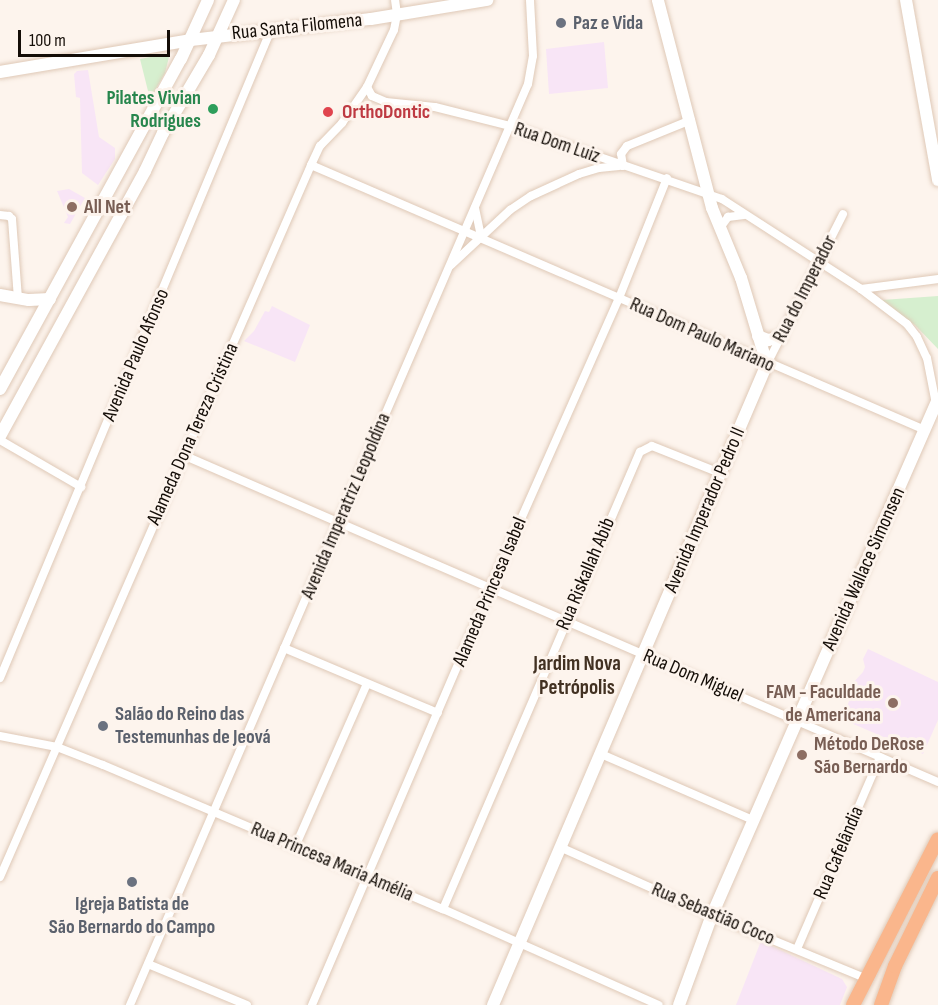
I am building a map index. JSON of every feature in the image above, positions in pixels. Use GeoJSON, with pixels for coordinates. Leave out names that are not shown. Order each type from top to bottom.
{"type":"FeatureCollection","features":[{"type":"Feature","properties":{"kind":"main road"},"geometry":{"type":"LineString","coordinates":[[853,1005],[938,839]]}},
{"type":"Feature","properties":{"kind":"main road"},"geometry":{"type":"LineString","coordinates":[[880,1005],[895,966],[938,878]]}},
{"type":"Feature","properties":{"kind":"street"},"geometry":{"type":"LineString","coordinates":[[0,389],[191,40],[208,0]]}},
{"type":"Feature","properties":{"kind":"street"},"geometry":{"type":"LineString","coordinates":[[0,436],[145,171],[163,132],[219,36],[234,0]]}},
{"type":"Feature","properties":{"kind":"street","name":"Alameda Dona Tereza Cristina"},"geometry":{"type":"LineString","coordinates":[[0,877],[311,165],[320,146],[342,123],[368,87],[394,30],[397,14],[395,0]]}},
{"type":"Feature","properties":{"kind":"street","name":"Rua Santa Filomena"},"geometry":{"type":"LineString","coordinates":[[0,72],[191,40],[270,32],[488,0]]}},
{"type":"Feature","properties":{"kind":"street","name":"Avenida Imperatriz Leopoldina"},"geometry":{"type":"LineString","coordinates":[[130,1005],[445,271],[475,208],[528,84],[532,67],[530,0]]}},
{"type":"Feature","properties":{"kind":"street"},"geometry":{"type":"LineString","coordinates":[[658,0],[708,192],[741,278],[767,364]]}},
{"type":"Feature","properties":{"kind":"street"},"geometry":{"type":"LineString","coordinates":[[906,0],[938,180]]}},
{"type":"Feature","properties":{"kind":"street","name":"Avenida Paulo Afonso"},"geometry":{"type":"LineString","coordinates":[[0,678],[270,32]]}},
{"type":"Feature","properties":{"kind":"street"},"geometry":{"type":"LineString","coordinates":[[163,132],[164,123],[178,94],[175,87],[167,84]]}},
{"type":"Feature","properties":{"kind":"street","name":"Rua Dom Luiz"},"geometry":{"type":"LineString","coordinates":[[368,87],[372,96],[386,102],[435,107],[510,126],[623,166],[708,192],[820,261],[907,324],[917,337],[927,358],[937,401]]}},
{"type":"Feature","properties":{"kind":"street"},"geometry":{"type":"LineString","coordinates":[[445,271],[510,210],[531,196],[579,174],[599,168],[623,166],[621,154],[627,146],[691,120]]}},
{"type":"Feature","properties":{"kind":"street","name":"Rua Dom Paulo Mariano"},"geometry":{"type":"LineString","coordinates":[[311,165],[464,229],[767,364],[925,430]]}},
{"type":"Feature","properties":{"kind":"street","name":"Alameda Princesa Isabel"},"geometry":{"type":"LineString","coordinates":[[312,1005],[490,589],[619,298],[667,178]]}},
{"type":"Feature","properties":{"kind":"street"},"geometry":{"type":"LineString","coordinates":[[475,208],[481,237]]}},
{"type":"Feature","properties":{"kind":"street"},"geometry":{"type":"LineString","coordinates":[[0,215],[6,214],[12,219],[18,298]]}},
{"type":"Feature","properties":{"kind":"street"},"geometry":{"type":"LineString","coordinates":[[720,228],[728,217],[744,214]]}},
{"type":"Feature","properties":{"kind":"street","name":"Rua do Imperador"},"geometry":{"type":"LineString","coordinates":[[767,364],[843,214]]}},
{"type":"Feature","properties":{"kind":"street"},"geometry":{"type":"LineString","coordinates":[[861,289],[938,279]]}},
{"type":"Feature","properties":{"kind":"street"},"geometry":{"type":"LineString","coordinates":[[0,295],[18,298],[50,298]]}},
{"type":"Feature","properties":{"kind":"street"},"geometry":{"type":"LineString","coordinates":[[758,336],[768,340],[781,337]]}},
{"type":"Feature","properties":{"kind":"street","name":"Avenida Imperador Pedro II"},"geometry":{"type":"LineString","coordinates":[[493,1005],[767,364]]}},
{"type":"Feature","properties":{"kind":"street","name":"Avenida Wallace Simonsen"},"geometry":{"type":"LineString","coordinates":[[679,1005],[712,915],[937,401]]}},
{"type":"Feature","properties":{"kind":"street"},"geometry":{"type":"LineString","coordinates":[[0,440],[81,487]]}},
{"type":"Feature","properties":{"kind":"street","name":"Rua Riskallah Abib"},"geometry":{"type":"LineString","coordinates":[[443,909],[640,452],[646,446],[659,447],[720,473]]}},
{"type":"Feature","properties":{"kind":"street","name":"Rua Dom Miguel"},"geometry":{"type":"LineString","coordinates":[[183,455],[938,782]]}},
{"type":"Feature","properties":{"kind":"street"},"geometry":{"type":"LineString","coordinates":[[284,648],[438,713]]}},
{"type":"Feature","properties":{"kind":"street"},"geometry":{"type":"LineString","coordinates":[[296,847],[367,684]]}},
{"type":"Feature","properties":{"kind":"street","name":"Rua Princesa Maria Amélia"},"geometry":{"type":"LineString","coordinates":[[0,736],[57,747],[214,810],[659,1005]]}},
{"type":"Feature","properties":{"kind":"street"},"geometry":{"type":"LineString","coordinates":[[601,754],[753,820]]}},
{"type":"Feature","properties":{"kind":"street","name":"Rua Cafelândia"},"geometry":{"type":"LineString","coordinates":[[797,949],[880,757]]}},
{"type":"Feature","properties":{"kind":"street","name":"Rua Sebastião Coco"},"geometry":{"type":"LineString","coordinates":[[562,848],[712,915],[865,978]]}},
{"type":"Feature","properties":{"kind":"street"},"geometry":{"type":"LineString","coordinates":[[148,963],[247,1005]]}},
{"type":"Feature","properties":{"kind":"shaded area"},"geometry":{"type":"Polygon","coordinates":[[[604,42],[608,88],[549,94],[546,49],[604,42]]]}},
{"type":"Feature","properties":{"kind":"shaded area"},"geometry":{"type":"Polygon","coordinates":[[[88,70],[99,137],[115,148],[115,159],[98,185],[82,173],[80,98],[76,97],[74,74],[77,71],[88,70]]]}},
{"type":"Feature","properties":{"kind":"shaded area","name":"All Net"},"geometry":{"type":"Polygon","coordinates":[[[69,189],[85,198],[70,224],[64,223],[68,217],[57,191],[69,189]]]}},
{"type":"Feature","properties":{"kind":"shaded area"},"geometry":{"type":"Polygon","coordinates":[[[272,306],[310,325],[295,362],[244,341],[254,331],[265,311],[269,312],[272,306]]]}},
{"type":"Feature","properties":{"kind":"shaded area","name":"FAM - Faculdade de Americana"},"geometry":{"type":"Polygon","coordinates":[[[868,649],[938,682],[938,720],[923,754],[844,720],[853,691],[852,684],[863,672],[865,667],[863,659],[868,649]]]}},
{"type":"Feature","properties":{"kind":"shaded area"},"geometry":{"type":"Polygon","coordinates":[[[761,941],[842,979],[847,987],[840,1005],[736,1005],[761,941]]]}},
{"type":"Feature","properties":{"kind":"green space"},"geometry":{"type":"Polygon","coordinates":[[[170,53],[165,73],[150,99],[140,59],[170,53]]]}},
{"type":"Feature","properties":{"kind":"green space"},"geometry":{"type":"Polygon","coordinates":[[[938,296],[938,349],[915,325],[882,300],[938,296]]]}},
{"type":"Feature","properties":{"kind":"place","name":"Paz e Vida"},"geometry":{"type":"Point","coordinates":[561,23]}},
{"type":"Feature","properties":{"kind":"place","name":"Pilates Vivian Rodrigues"},"geometry":{"type":"Point","coordinates":[213,109]}},
{"type":"Feature","properties":{"kind":"place","name":"OrthoDontic"},"geometry":{"type":"Point","coordinates":[328,112]}},
{"type":"Feature","properties":{"kind":"place","name":"All Net"},"geometry":{"type":"Point","coordinates":[72,207]}},
{"type":"Feature","properties":{"kind":"place","name":"FAM - Faculdade de Americana"},"geometry":{"type":"Point","coordinates":[893,703]}},
{"type":"Feature","properties":{"kind":"place","name":"Salão do Reino das Testemunhas de Jeová"},"geometry":{"type":"Point","coordinates":[103,726]}},
{"type":"Feature","properties":{"kind":"place","name":"Método DeRose São Bernardo"},"geometry":{"type":"Point","coordinates":[802,755]}},
{"type":"Feature","properties":{"kind":"place","name":"Igreja Batista de São Bernardo do Campo"},"geometry":{"type":"Point","coordinates":[132,882]}},
{"type":"Feature","properties":{"kind":"district","name":"Jardim Nova Petrópolis"},"geometry":{"type":"Point","coordinates":[577,676]}}]}
